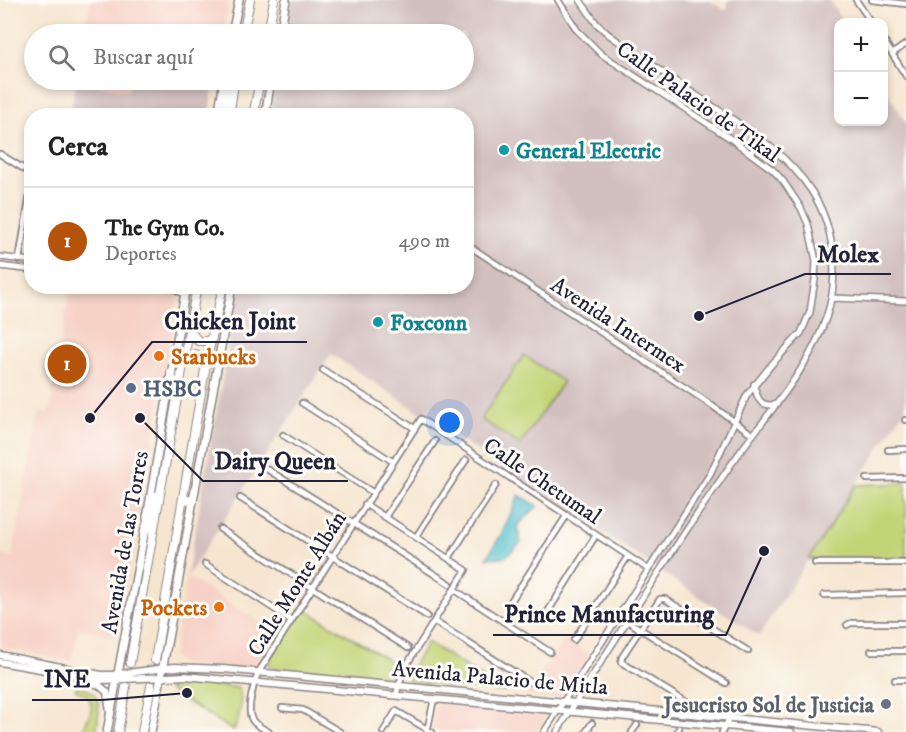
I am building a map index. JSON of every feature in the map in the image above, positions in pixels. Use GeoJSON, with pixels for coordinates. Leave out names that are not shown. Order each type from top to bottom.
{"type":"FeatureCollection","features":[{"type":"Feature","properties":{"kind":"highway"},"geometry":{"type":"LineString","coordinates":[[244,0],[247,15]]}},
{"type":"Feature","properties":{"kind":"highway"},"geometry":{"type":"LineString","coordinates":[[245,24],[250,0]]}},
{"type":"Feature","properties":{"kind":"highway"},"geometry":{"type":"LineString","coordinates":[[270,24],[274,0]]}},
{"type":"Feature","properties":{"kind":"highway"},"geometry":{"type":"LineString","coordinates":[[222,108],[230,90]]}},
{"type":"Feature","properties":{"kind":"highway"},"geometry":{"type":"LineString","coordinates":[[230,108],[233,90]]}},
{"type":"Feature","properties":{"kind":"highway"},"geometry":{"type":"LineString","coordinates":[[255,108],[258,90]]}},
{"type":"Feature","properties":{"kind":"highway","name":"Avenida de las Torres"},"geometry":{"type":"LineString","coordinates":[[130,663],[196,294]]}},
{"type":"Feature","properties":{"kind":"highway"},"geometry":{"type":"LineString","coordinates":[[155,660],[206,364],[221,294]]}},
{"type":"Feature","properties":{"kind":"highway"},"geometry":{"type":"LineString","coordinates":[[189,330],[198,340],[207,341],[212,338]]}},
{"type":"Feature","properties":{"kind":"highway"},"geometry":{"type":"LineString","coordinates":[[184,356],[199,356],[206,364]]}},
{"type":"Feature","properties":{"kind":"highway"},"geometry":{"type":"LineString","coordinates":[[171,372],[176,401]]}},
{"type":"Feature","properties":{"kind":"highway"},"geometry":{"type":"LineString","coordinates":[[144,534],[163,475]]}},
{"type":"Feature","properties":{"kind":"highway"},"geometry":{"type":"LineString","coordinates":[[183,500],[193,501]]}},
{"type":"Feature","properties":{"kind":"highway"},"geometry":{"type":"LineString","coordinates":[[142,732],[151,686]]}},
{"type":"Feature","properties":{"kind":"highway"},"geometry":{"type":"LineString","coordinates":[[118,732],[126,687]]}},
{"type":"Feature","properties":{"kind":"main road"},"geometry":{"type":"LineString","coordinates":[[234,24],[238,0]]}},
{"type":"Feature","properties":{"kind":"main road"},"geometry":{"type":"LineString","coordinates":[[282,24],[286,0]]}},
{"type":"Feature","properties":{"kind":"main road"},"geometry":{"type":"LineString","coordinates":[[219,108],[222,90]]}},
{"type":"Feature","properties":{"kind":"main road"},"geometry":{"type":"LineString","coordinates":[[266,108],[269,90]]}},
{"type":"Feature","properties":{"kind":"main road"},"geometry":{"type":"LineString","coordinates":[[151,732],[231,294]]}},
{"type":"Feature","properties":{"kind":"main road","name":"Avenida de las Torres"},"geometry":{"type":"LineString","coordinates":[[107,732],[185,295]]}},
{"type":"Feature","properties":{"kind":"main road"},"geometry":{"type":"LineString","coordinates":[[0,655],[118,677]]}},
{"type":"Feature","properties":{"kind":"main road"},"geometry":{"type":"LineString","coordinates":[[0,662],[75,677],[103,688],[107,692],[111,716]]}},
{"type":"Feature","properties":{"kind":"main road","name":"Avenida Palacio de Mitla"},"geometry":{"type":"LineString","coordinates":[[118,677],[162,668],[195,668],[878,732]]}},
{"type":"Feature","properties":{"kind":"main road","name":"Avenida Palacio de Mitla"},"geometry":{"type":"LineString","coordinates":[[118,677],[185,676],[724,729],[791,732]]}},
{"type":"Feature","properties":{"kind":"main road"},"geometry":{"type":"LineString","coordinates":[[75,677],[118,677]]}},
{"type":"Feature","properties":{"kind":"street","name":"Calle Palacio de Tikal"},"geometry":{"type":"LineString","coordinates":[[544,732],[710,474],[734,420],[754,384],[801,333],[813,298],[816,261],[808,224],[801,208],[783,181],[751,153],[601,54],[577,30],[558,0]]}},
{"type":"Feature","properties":{"kind":"street","name":"Calle Palacio de Tikal"},"geometry":{"type":"LineString","coordinates":[[556,732],[752,434],[777,404],[816,341],[827,317],[832,298],[832,248],[820,206],[802,177],[761,140],[608,34],[596,23],[580,0]]}},
{"type":"Feature","properties":{"kind":"street"},"geometry":{"type":"LineString","coordinates":[[856,0],[868,18]]}},
{"type":"Feature","properties":{"kind":"street"},"geometry":{"type":"LineString","coordinates":[[872,0],[906,4]]}},
{"type":"Feature","properties":{"kind":"street"},"geometry":{"type":"LineString","coordinates":[[892,54],[906,44]]}},
{"type":"Feature","properties":{"kind":"street"},"geometry":{"type":"LineString","coordinates":[[888,48],[906,76]]}},
{"type":"Feature","properties":{"kind":"street"},"geometry":{"type":"LineString","coordinates":[[751,153],[761,140]]}},
{"type":"Feature","properties":{"kind":"street"},"geometry":{"type":"LineString","coordinates":[[0,154],[24,169]]}},
{"type":"Feature","properties":{"kind":"street"},"geometry":{"type":"LineString","coordinates":[[19,260],[24,230]]}},
{"type":"Feature","properties":{"kind":"street","name":"Avenida Intermex"},"geometry":{"type":"LineString","coordinates":[[474,249],[752,434]]}},
{"type":"Feature","properties":{"kind":"street"},"geometry":{"type":"LineString","coordinates":[[0,257],[24,260]]}},
{"type":"Feature","properties":{"kind":"street"},"geometry":{"type":"LineString","coordinates":[[0,266],[24,269]]}},
{"type":"Feature","properties":{"kind":"street"},"geometry":{"type":"LineString","coordinates":[[832,298],[906,302]]}},
{"type":"Feature","properties":{"kind":"street"},"geometry":{"type":"LineString","coordinates":[[322,370],[414,428]]}},
{"type":"Feature","properties":{"kind":"street"},"geometry":{"type":"LineString","coordinates":[[754,384],[758,400],[762,404],[767,406],[777,404]]}},
{"type":"Feature","properties":{"kind":"street"},"geometry":{"type":"LineString","coordinates":[[302,404],[392,461]]}},
{"type":"Feature","properties":{"kind":"street","name":"Calle Chetumal"},"geometry":{"type":"LineString","coordinates":[[420,420],[424,419],[648,569]]}},
{"type":"Feature","properties":{"kind":"street","name":"Calle Monte Albán"},"geometry":{"type":"LineString","coordinates":[[269,732],[251,719],[250,705],[258,673],[420,420]]}},
{"type":"Feature","properties":{"kind":"street"},"geometry":{"type":"LineString","coordinates":[[283,435],[372,492]]}},
{"type":"Feature","properties":{"kind":"street"},"geometry":{"type":"LineString","coordinates":[[385,517],[435,441]]}},
{"type":"Feature","properties":{"kind":"street"},"geometry":{"type":"LineString","coordinates":[[888,450],[906,449]]}},
{"type":"Feature","properties":{"kind":"street"},"geometry":{"type":"LineString","coordinates":[[416,537],[466,460]]}},
{"type":"Feature","properties":{"kind":"street"},"geometry":{"type":"LineString","coordinates":[[262,466],[450,584]]}},
{"type":"Feature","properties":{"kind":"street"},"geometry":{"type":"LineString","coordinates":[[867,479],[906,478]]}},
{"type":"Feature","properties":{"kind":"street"},"geometry":{"type":"LineString","coordinates":[[449,558],[496,485]]}},
{"type":"Feature","properties":{"kind":"street"},"geometry":{"type":"LineString","coordinates":[[240,498],[427,616]]}},
{"type":"Feature","properties":{"kind":"street"},"geometry":{"type":"LineString","coordinates":[[365,504],[465,568],[465,573],[455,590],[404,669],[396,695]]}},
{"type":"Feature","properties":{"kind":"street"},"geometry":{"type":"LineString","coordinates":[[511,601],[567,515]]}},
{"type":"Feature","properties":{"kind":"street"},"geometry":{"type":"LineString","coordinates":[[220,529],[408,648]]}},
{"type":"Feature","properties":{"kind":"street"},"geometry":{"type":"LineString","coordinates":[[542,621],[596,535]]}},
{"type":"Feature","properties":{"kind":"street"},"geometry":{"type":"LineString","coordinates":[[574,640],[628,556]]}},
{"type":"Feature","properties":{"kind":"street"},"geometry":{"type":"LineString","coordinates":[[815,563],[906,563]]}},
{"type":"Feature","properties":{"kind":"street"},"geometry":{"type":"LineString","coordinates":[[205,564],[291,620]]}},
{"type":"Feature","properties":{"kind":"street"},"geometry":{"type":"LineString","coordinates":[[455,590],[550,652]]}},
{"type":"Feature","properties":{"kind":"street"},"geometry":{"type":"LineString","coordinates":[[824,595],[906,594]]}},
{"type":"Feature","properties":{"kind":"street"},"geometry":{"type":"LineString","coordinates":[[691,705],[623,664],[621,660],[660,599],[663,598],[748,651]]}},
{"type":"Feature","properties":{"kind":"street"},"geometry":{"type":"LineString","coordinates":[[618,615],[726,683]]}},
{"type":"Feature","properties":{"kind":"street"},"geometry":{"type":"LineString","coordinates":[[435,622],[530,682]]}},
{"type":"Feature","properties":{"kind":"street"},"geometry":{"type":"LineString","coordinates":[[847,625],[851,623],[906,623]]}},
{"type":"Feature","properties":{"kind":"street"},"geometry":{"type":"LineString","coordinates":[[871,651],[906,651]]}},
{"type":"Feature","properties":{"kind":"street"},"geometry":{"type":"LineString","coordinates":[[895,680],[906,680]]}},
{"type":"Feature","properties":{"kind":"street"},"geometry":{"type":"LineString","coordinates":[[383,732],[396,711],[429,731],[434,699]]}},
{"type":"Feature","properties":{"kind":"street"},"geometry":{"type":"LineString","coordinates":[[282,708],[303,710],[340,732]]}},
{"type":"Feature","properties":{"kind":"street"},"geometry":{"type":"LineString","coordinates":[[724,729],[730,717]]}},
{"type":"Feature","properties":{"kind":"street"},"geometry":{"type":"LineString","coordinates":[[586,732],[592,723]]}},
{"type":"Feature","properties":{"kind":"street"},"geometry":{"type":"LineString","coordinates":[[632,732],[637,725]]}},
{"type":"Feature","properties":{"kind":"shaded area"},"geometry":{"type":"Polygon","coordinates":[[[90,0],[229,0],[225,24],[86,24],[90,0]]]}},
{"type":"Feature","properties":{"kind":"shaded area"},"geometry":{"type":"Polygon","coordinates":[[[292,0],[708,0],[727,11],[728,0],[829,0],[840,18],[834,18],[834,126],[888,126],[888,93],[906,122],[906,407],[759,636],[331,354],[187,577],[238,294],[474,294],[474,108],[270,108],[274,90],[474,90],[474,24],[287,24],[292,0]]]}},
{"type":"Feature","properties":{"kind":"shaded area"},"geometry":{"type":"Polygon","coordinates":[[[74,90],[213,90],[210,108],[71,108],[74,90]]]}},
{"type":"Feature","properties":{"kind":"shaded area"},"geometry":{"type":"Polygon","coordinates":[[[69,294],[175,294],[178,297],[117,636],[78,628],[72,661],[0,648],[0,555],[12,557],[39,411],[49,413],[69,294]]]}},
{"type":"Feature","properties":{"kind":"shaded area"},"geometry":{"type":"Polygon","coordinates":[[[187,577],[277,633],[253,670],[180,664],[173,657],[187,577]]]}},
{"type":"Feature","properties":{"kind":"shaded area"},"geometry":{"type":"Polygon","coordinates":[[[565,638],[590,655],[563,696],[552,699],[527,694],[565,638]]]}},
{"type":"Feature","properties":{"kind":"shaded area"},"geometry":{"type":"Polygon","coordinates":[[[440,703],[541,712],[547,716],[538,732],[441,732],[433,727],[436,707],[440,703]]]}},
{"type":"Feature","properties":{"kind":"green space"},"geometry":{"type":"Polygon","coordinates":[[[524,355],[563,382],[520,445],[481,419],[524,355]]]}},
{"type":"Feature","properties":{"kind":"green space"},"geometry":{"type":"Polygon","coordinates":[[[906,483],[906,558],[809,559],[856,485],[906,483]]]}},
{"type":"Feature","properties":{"kind":"green space"},"geometry":{"type":"Polygon","coordinates":[[[303,608],[400,667],[390,682],[279,670],[270,667],[269,659],[303,608]]]}},
{"type":"Feature","properties":{"kind":"green space"},"geometry":{"type":"Polygon","coordinates":[[[427,642],[506,692],[410,681],[407,676],[427,642]]]}},
{"type":"Feature","properties":{"kind":"green space"},"geometry":{"type":"Polygon","coordinates":[[[183,681],[238,688],[241,698],[240,710],[233,731],[167,689],[174,683],[183,681]]]}},
{"type":"Feature","properties":{"kind":"green space"},"geometry":{"type":"Polygon","coordinates":[[[76,685],[96,696],[99,709],[96,732],[81,732],[88,720],[91,703],[84,693],[76,690],[76,685]]]}},
{"type":"Feature","properties":{"kind":"water"},"geometry":{"type":"Polygon","coordinates":[[[519,495],[538,506],[517,526],[521,543],[505,557],[487,558],[502,533],[519,495]]]}},
{"type":"Feature","properties":{"kind":"place","name":"General Electric"},"geometry":{"type":"Point","coordinates":[504,150]}},
{"type":"Feature","properties":{"kind":"place","name":"Molex"},"geometry":{"type":"Point","coordinates":[699,316]}},
{"type":"Feature","properties":{"kind":"place","name":"Foxconn"},"geometry":{"type":"Point","coordinates":[378,322]}},
{"type":"Feature","properties":{"kind":"place","name":"Starbucks"},"geometry":{"type":"Point","coordinates":[159,356]}},
{"type":"Feature","properties":{"kind":"place","name":"The Gym Co."},"geometry":{"type":"Point","coordinates":[67,364]}},
{"type":"Feature","properties":{"kind":"place","name":"HSBC"},"geometry":{"type":"Point","coordinates":[131,388]}},
{"type":"Feature","properties":{"kind":"place","name":"Chicken Joint"},"geometry":{"type":"Point","coordinates":[90,418]}},
{"type":"Feature","properties":{"kind":"place","name":"Dairy Queen"},"geometry":{"type":"Point","coordinates":[140,418]}},
{"type":"Feature","properties":{"kind":"place","name":"Prince Manufacturing"},"geometry":{"type":"Point","coordinates":[764,551]}},
{"type":"Feature","properties":{"kind":"place","name":"Pockets"},"geometry":{"type":"Point","coordinates":[219,607]}},
{"type":"Feature","properties":{"kind":"place","name":"INE"},"geometry":{"type":"Point","coordinates":[187,693]}},
{"type":"Feature","properties":{"kind":"place","name":"Jesucristo Sol de Justicia"},"geometry":{"type":"Point","coordinates":[886,704]}}]}
